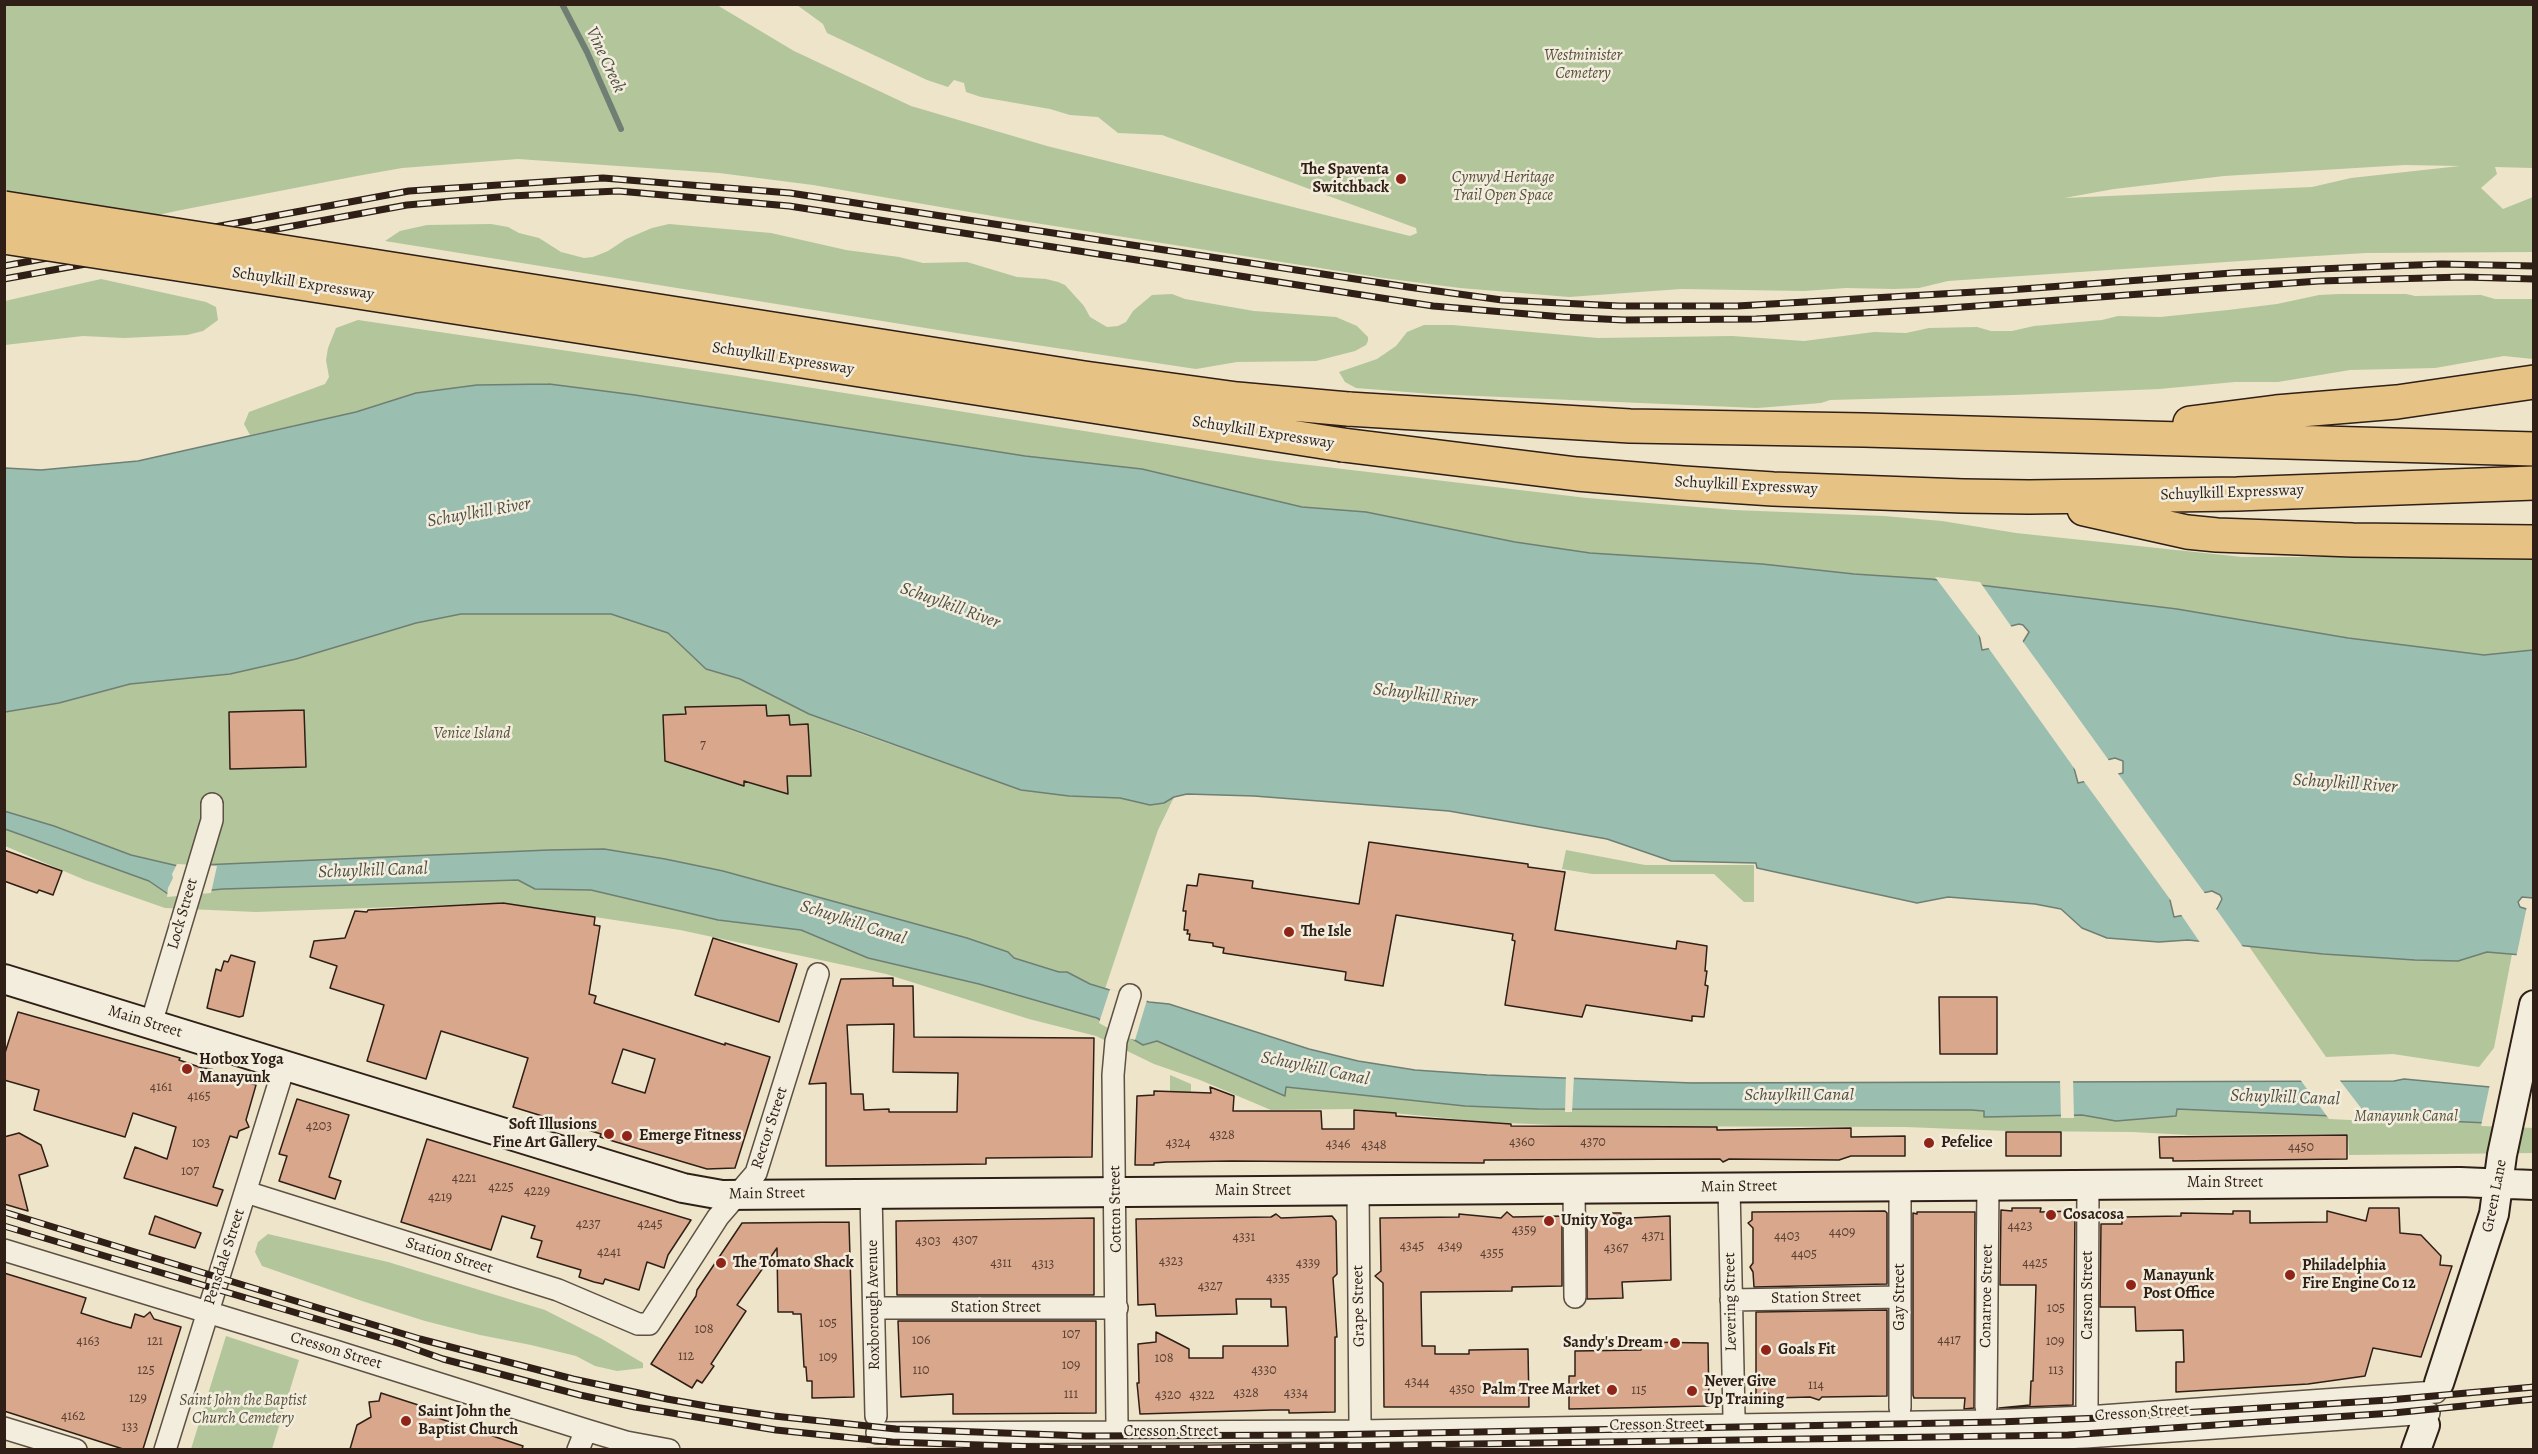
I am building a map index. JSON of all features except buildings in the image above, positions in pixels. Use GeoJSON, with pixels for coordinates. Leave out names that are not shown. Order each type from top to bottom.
{"type":"FeatureCollection","features":[{"type":"Feature","properties":{"kind":"highway","name":"Schuylkill Expressway"},"geometry":{"type":"LineString","coordinates":[[4,208],[1084,378],[1237,399],[1348,409],[1630,426],[2534,449]]}},
{"type":"Feature","properties":{"kind":"highway","name":"Schuylkill Expressway"},"geometry":{"type":"LineString","coordinates":[[4,237],[1343,445],[1577,474],[1773,489],[2029,497],[2238,494],[2534,483]]}},
{"type":"Feature","properties":{"kind":"highway"},"geometry":{"type":"LineString","coordinates":[[2090,436],[2276,412],[2397,402],[2534,382]]}},
{"type":"Feature","properties":{"kind":"highway"},"geometry":{"type":"LineString","coordinates":[[2029,497],[2187,532],[2217,535],[2353,540],[2534,542]]}},
{"type":"Feature","properties":{"kind":"street","name":"Lock Street"},"geometry":{"type":"LineString","coordinates":[[151,1024],[186,900],[212,820],[212,804]]}},
{"type":"Feature","properties":{"kind":"street","name":"Rector Street"},"geometry":{"type":"LineString","coordinates":[[649,1324],[718,1218],[749,1184],[759,1163],[818,974]]}},
{"type":"Feature","properties":{"kind":"street","name":"Main Street"},"geometry":{"type":"LineString","coordinates":[[4,979],[704,1193],[739,1195],[2088,1184],[2534,1185]]}},
{"type":"Feature","properties":{"kind":"street","name":"Cotton Street"},"geometry":{"type":"LineString","coordinates":[[1116,1424],[1117,1308],[1113,1075],[1117,1035],[1130,995]]}},
{"type":"Feature","properties":{"kind":"street","name":"Green Lane"},"geometry":{"type":"LineString","coordinates":[[2437,1387],[2487,1236],[2534,1005]]}},
{"type":"Feature","properties":{"kind":"street","name":"Pensdale Street"},"geometry":{"type":"LineString","coordinates":[[165,1449],[285,1064]]}},
{"type":"Feature","properties":{"kind":"street","name":"Carson Street"},"geometry":{"type":"LineString","coordinates":[[2087,1406],[2088,1184]]}},
{"type":"Feature","properties":{"kind":"street","name":"Conarroe Street"},"geometry":{"type":"LineString","coordinates":[[1986,1407],[1988,1185]]}},
{"type":"Feature","properties":{"kind":"street","name":"Gay Street"},"geometry":{"type":"LineString","coordinates":[[1900,1186],[1900,1408]]}},
{"type":"Feature","properties":{"kind":"street","name":"Levering Street"},"geometry":{"type":"LineString","coordinates":[[1729,1187],[1734,1417]]}},
{"type":"Feature","properties":{"kind":"street"},"geometry":{"type":"LineString","coordinates":[[1574,1188],[1575,1297]]}},
{"type":"Feature","properties":{"kind":"street","name":"Grape Street"},"geometry":{"type":"LineString","coordinates":[[1358,1190],[1360,1418]]}},
{"type":"Feature","properties":{"kind":"street","name":"Station Street"},"geometry":{"type":"LineString","coordinates":[[246,1192],[558,1290],[638,1324],[649,1324]]}},
{"type":"Feature","properties":{"kind":"street","name":"Roxborough Avenue"},"geometry":{"type":"LineString","coordinates":[[872,1194],[877,1424]]}},
{"type":"Feature","properties":{"kind":"street","name":"Cresson Street"},"geometry":{"type":"LineString","coordinates":[[4,1251],[207,1312],[583,1440],[626,1442],[669,1449]]}},
{"type":"Feature","properties":{"kind":"street","name":"Station Street"},"geometry":{"type":"LineString","coordinates":[[1731,1300],[1900,1297]]}},
{"type":"Feature","properties":{"kind":"street","name":"Station Street"},"geometry":{"type":"LineString","coordinates":[[874,1308],[1117,1308]]}},
{"type":"Feature","properties":{"kind":"street","name":"Cresson Street"},"geometry":{"type":"LineString","coordinates":[[877,1424],[1346,1431],[1986,1421],[2087,1418],[2437,1387]]}},
{"type":"Feature","properties":{"kind":"street"},"geometry":{"type":"LineString","coordinates":[[4,1428],[76,1449]]}},
{"type":"Feature","properties":{"kind":"street","name":"Cresson Street"},"geometry":{"type":"LineString","coordinates":[[1356,1449],[1986,1441],[2423,1429]]}},
{"type":"Feature","properties":{"kind":"green space"},"geometry":{"type":"Polygon","coordinates":[[[4,5],[717,5],[794,51],[911,106],[1047,146],[1410,236],[1417,233],[1416,228],[1162,135],[1118,133],[1098,117],[1070,115],[1050,109],[981,97],[966,92],[964,83],[954,80],[948,87],[927,80],[827,33],[823,24],[797,5],[2533,5],[2533,168],[2495,167],[2497,174],[2481,188],[2503,209],[2533,197],[2533,252],[2366,253],[1948,281],[1919,288],[1846,288],[1804,291],[1681,289],[1569,297],[1460,288],[1383,278],[1010,219],[813,185],[719,173],[518,159],[402,168],[176,211],[5,250],[4,5]],[[2405,165],[2224,176],[2114,189],[2064,198],[2312,187],[2351,178],[2460,166],[2405,165]]]}},
{"type":"Feature","properties":{"kind":"green space"},"geometry":{"type":"Polygon","coordinates":[[[491,224],[508,227],[519,233],[539,238],[561,252],[584,258],[608,251],[626,239],[652,228],[669,224],[771,233],[846,250],[899,257],[923,263],[967,262],[1017,277],[1058,282],[1065,285],[1084,306],[1090,317],[1107,327],[1118,326],[1126,322],[1133,311],[1152,295],[1172,294],[1185,299],[1254,311],[1336,317],[1357,326],[1368,337],[1368,341],[1366,345],[1355,351],[1316,361],[1237,362],[1196,369],[385,241],[400,231],[427,225],[491,224]]]}},
{"type":"Feature","properties":{"kind":"green space"},"geometry":{"type":"Polygon","coordinates":[[[101,279],[206,302],[216,307],[218,320],[203,331],[187,335],[124,338],[83,336],[5,345],[5,301],[101,279]]]}},
{"type":"Feature","properties":{"kind":"green space"},"geometry":{"type":"Polygon","coordinates":[[[2319,295],[2481,295],[2495,299],[2533,299],[2533,359],[2504,356],[2435,368],[2350,370],[2278,382],[2235,382],[2159,389],[2014,395],[1830,400],[1821,403],[1757,408],[1432,394],[1356,388],[1345,382],[1339,372],[1377,359],[1396,346],[1407,332],[1424,325],[1453,325],[1598,338],[1732,336],[1804,341],[1874,332],[1906,333],[1929,328],[1977,327],[1991,331],[2012,331],[2034,326],[2102,320],[2118,316],[2160,317],[2228,310],[2277,304],[2319,295]]]}},
{"type":"Feature","properties":{"kind":"green space"},"geometry":{"type":"Polygon","coordinates":[[[358,320],[731,375],[1267,460],[1587,498],[1734,510],[1884,516],[1942,521],[2016,533],[2242,557],[2533,557],[2533,650],[2484,655],[2348,638],[2177,609],[1930,579],[1762,564],[1590,553],[1515,542],[1366,512],[1302,507],[1142,469],[1025,456],[635,395],[416,393],[356,412],[250,435],[244,424],[249,412],[325,384],[329,377],[326,360],[328,348],[336,328],[358,320]]]}},
{"type":"Feature","properties":{"kind":"green space","name":"Venice Island"},"geometry":{"type":"Polygon","coordinates":[[[461,614],[611,614],[668,633],[706,669],[740,679],[809,714],[861,734],[1021,790],[1069,796],[1120,798],[1150,805],[1164,803],[1174,797],[1158,830],[1105,989],[1149,1002],[1169,1004],[1309,1049],[1358,1061],[1415,1070],[1645,1082],[2394,1081],[2404,1079],[2533,1091],[2533,1153],[2349,1155],[2348,1134],[2189,1135],[1906,1127],[1577,1126],[1485,1122],[1353,1109],[1271,1110],[1200,1080],[1154,1064],[1096,1036],[1029,1019],[886,974],[680,930],[503,903],[256,912],[165,908],[85,880],[5,846],[5,712],[59,703],[130,684],[230,674],[296,659],[416,623],[461,614]]]}},
{"type":"Feature","properties":{"kind":"green space"},"geometry":{"type":"Polygon","coordinates":[[[1566,850],[1645,865],[1754,865],[1754,902],[1744,902],[1714,874],[1592,874],[1562,869],[1566,850]]]}},
{"type":"Feature","properties":{"kind":"green space"},"geometry":{"type":"Polygon","coordinates":[[[2248,945],[2323,954],[2415,960],[2458,961],[2487,952],[2512,954],[2494,1048],[2479,1067],[2393,1054],[2326,1057],[2248,945]]]}},
{"type":"Feature","properties":{"kind":"green space"},"geometry":{"type":"Polygon","coordinates":[[[1170,1075],[1191,1084],[1191,1093],[1170,1118],[1170,1075]]]}},
{"type":"Feature","properties":{"kind":"green space"},"geometry":{"type":"Polygon","coordinates":[[[268,1234],[388,1262],[545,1310],[643,1363],[643,1368],[617,1371],[595,1366],[576,1356],[425,1321],[262,1266],[255,1252],[258,1242],[268,1234]]]}},
{"type":"Feature","properties":{"kind":"green space","name":"Saint John the Baptist Church Cemetery"},"geometry":{"type":"Polygon","coordinates":[[[226,1336],[299,1360],[272,1449],[191,1449],[226,1336]]]}},
{"type":"Feature","properties":{"kind":"water","name":"Schuylkill River"},"geometry":{"type":"Polygon","coordinates":[[[549,384],[635,395],[1025,456],[1142,469],[1302,507],[1366,512],[1515,542],[1590,553],[1762,564],[1930,579],[2177,609],[2348,638],[2484,655],[2533,650],[2533,898],[2522,897],[2518,902],[2520,907],[2533,911],[2533,956],[2487,952],[2458,961],[2415,960],[2323,954],[2188,940],[2159,942],[2107,938],[2082,928],[2061,909],[2035,904],[1948,897],[1917,903],[1757,868],[1756,863],[1671,861],[1607,839],[1449,811],[1254,796],[1187,794],[1174,797],[1164,803],[1150,805],[1120,798],[1069,796],[1021,790],[809,714],[740,679],[706,669],[668,633],[611,614],[461,614],[416,623],[296,659],[230,674],[130,684],[59,703],[5,712],[5,468],[41,470],[138,461],[356,412],[416,393],[477,385],[549,384]],[[2019,624],[1979,634],[1982,650],[2023,642],[2029,632],[2019,624]],[[2115,758],[2074,768],[2078,783],[2123,773],[2123,761],[2115,758]],[[2212,891],[2170,900],[2174,917],[2217,909],[2222,899],[2220,895],[2212,891]]]}},
{"type":"Feature","properties":{"kind":"water","name":"Manayunk Canal"},"geometry":{"type":"Polygon","coordinates":[[[4,811],[54,826],[131,855],[178,866],[604,849],[665,859],[723,871],[967,938],[1008,952],[1014,958],[1059,972],[1067,972],[1090,984],[1149,1002],[1169,1004],[1309,1049],[1358,1061],[1415,1070],[1692,1083],[2394,1081],[2404,1079],[2533,1091],[2533,1125],[2177,1109],[2176,1116],[2116,1121],[2082,1115],[1984,1117],[1984,1111],[1971,1110],[1538,1109],[1465,1106],[1286,1087],[1285,1096],[1157,1041],[1143,1045],[1097,1018],[979,984],[868,958],[801,930],[718,920],[591,890],[535,889],[518,880],[223,889],[168,894],[149,881],[5,829],[4,811]]]}},
{"type":"Feature","properties":{"kind":"pier"},"geometry":{"type":"Polygon","coordinates":[[[1935,577],[1980,582],[2013,629],[1982,637],[1984,642],[1935,577]]]}},
{"type":"Feature","properties":{"kind":"pier"},"geometry":{"type":"Polygon","coordinates":[[[2021,639],[2110,762],[2078,770],[2079,775],[1987,646],[2021,639]]]}},
{"type":"Feature","properties":{"kind":"pier"},"geometry":{"type":"Polygon","coordinates":[[[2117,772],[2206,895],[2173,902],[2175,906],[2083,780],[2117,772]]]}},
{"type":"Feature","properties":{"kind":"pier"},"geometry":{"type":"Polygon","coordinates":[[[177,864],[217,866],[211,893],[167,897],[173,878],[172,874],[177,864]]]}},
{"type":"Feature","properties":{"kind":"pier"},"geometry":{"type":"Polygon","coordinates":[[[2214,906],[2243,947],[2201,944],[2180,913],[2214,906]]]}},
{"type":"Feature","properties":{"kind":"pier"},"geometry":{"type":"Polygon","coordinates":[[[2527,906],[2534,908],[2534,959],[2516,958],[2527,906]]]}},
{"type":"Feature","properties":{"kind":"pier"},"geometry":{"type":"Polygon","coordinates":[[[1110,989],[1147,1000],[1135,1040],[1124,1037],[1099,1023],[1110,989]]]}},
{"type":"Feature","properties":{"kind":"pier"},"geometry":{"type":"Polygon","coordinates":[[[1566,1075],[1574,1076],[1572,1112],[1565,1112],[1566,1075]]]}},
{"type":"Feature","properties":{"kind":"pier"},"geometry":{"type":"Polygon","coordinates":[[[2060,1078],[2073,1078],[2074,1118],[2061,1118],[2060,1078]]]}},
{"type":"Feature","properties":{"kind":"pier"},"geometry":{"type":"Polygon","coordinates":[[[2299,1078],[2338,1078],[2371,1121],[2329,1119],[2299,1078]]]}},
{"type":"Feature","properties":{"kind":"pier"},"geometry":{"type":"Polygon","coordinates":[[[2490,1084],[2534,1088],[2534,1128],[2481,1126],[2490,1084]]]}},
{"type":"Feature","properties":{"kind":"waterway","name":"Vine Creek"},"geometry":{"type":"LineString","coordinates":[[562,4],[587,52],[621,129]]}},
{"type":"Feature","properties":{"kind":"tunnel"},"geometry":{"type":"LineString","coordinates":[[876,1416],[877,1450]]}},
{"type":"Feature","properties":{"kind":"tunnel"},"geometry":{"type":"LineString","coordinates":[[1107,1450],[1117,1424]]}},
{"type":"Feature","properties":{"kind":"railway"},"geometry":{"type":"LineString","coordinates":[[4,266],[409,191],[603,178],[790,193],[1502,300],[1619,306],[1737,306],[2009,290],[2232,273],[2364,267],[2442,264],[2534,266]]}},
{"type":"Feature","properties":{"kind":"railway"},"geometry":{"type":"LineString","coordinates":[[4,279],[407,205],[510,196],[618,191],[789,206],[1433,306],[1624,320],[1756,319],[1935,309],[2319,281],[2463,277],[2534,279]]}},
{"type":"Feature","properties":{"kind":"railway"},"geometry":{"type":"LineString","coordinates":[[4,1212],[420,1339],[573,1379],[712,1407],[896,1429],[1085,1436],[1319,1435],[1998,1422],[2389,1400],[2534,1387]]}},
{"type":"Feature","properties":{"kind":"railway"},"geometry":{"type":"LineString","coordinates":[[4,1226],[401,1344],[443,1359],[580,1395],[635,1407],[776,1430],[892,1442],[1067,1448],[1208,1448],[2068,1435],[2393,1413],[2534,1399]]}},
{"type":"Feature","properties":{"kind":"place","name":"The Spaventa Switchback"},"geometry":{"type":"Point","coordinates":[1401,179]}},
{"type":"Feature","properties":{"kind":"place","name":"The Isle"},"geometry":{"type":"Point","coordinates":[1289,932]}},
{"type":"Feature","properties":{"kind":"place","name":"Hotbox Yoga Manayunk"},"geometry":{"type":"Point","coordinates":[187,1069]}},
{"type":"Feature","properties":{"kind":"place","name":"Soft Illusions Fine Art Gallery"},"geometry":{"type":"Point","coordinates":[609,1134]}},
{"type":"Feature","properties":{"kind":"place","name":"Emerge Fitness"},"geometry":{"type":"Point","coordinates":[627,1136]}},
{"type":"Feature","properties":{"kind":"place","name":"Pefelice"},"geometry":{"type":"Point","coordinates":[1929,1143]}},
{"type":"Feature","properties":{"kind":"place","name":"Cosacosa"},"geometry":{"type":"Point","coordinates":[2051,1215]}},
{"type":"Feature","properties":{"kind":"place","name":"Unity Yoga"},"geometry":{"type":"Point","coordinates":[1549,1221]}},
{"type":"Feature","properties":{"kind":"place","name":"The Tomato Shack"},"geometry":{"type":"Point","coordinates":[721,1263]}},
{"type":"Feature","properties":{"kind":"place","name":"Philadelphia Fire Engine Co 12"},"geometry":{"type":"Point","coordinates":[2290,1275]}},
{"type":"Feature","properties":{"kind":"place","name":"Manayunk Post Office"},"geometry":{"type":"Point","coordinates":[2131,1285]}},
{"type":"Feature","properties":{"kind":"place","name":"Sandy's Dream"},"geometry":{"type":"Point","coordinates":[1675,1343]}},
{"type":"Feature","properties":{"kind":"place","name":"Goals Fit"},"geometry":{"type":"Point","coordinates":[1766,1350]}},
{"type":"Feature","properties":{"kind":"place","name":"Palm Tree Market"},"geometry":{"type":"Point","coordinates":[1612,1390]}},
{"type":"Feature","properties":{"kind":"place","name":"Never Give Up Training"},"geometry":{"type":"Point","coordinates":[1692,1391]}},
{"type":"Feature","properties":{"kind":"place","name":"Saint John the Baptist Church"},"geometry":{"type":"Point","coordinates":[406,1421]}},
{"type":"Feature","properties":{"kind":"park label","name":"Westminister Cemetery"},"geometry":{"type":"Point","coordinates":[1583,65]}},
{"type":"Feature","properties":{"kind":"park label","name":"Cynwyd Heritage Trail Open Space"},"geometry":{"type":"Point","coordinates":[1503,187]}},
{"type":"Feature","properties":{"kind":"water label","name":"Schuylkill Canal"},"geometry":{"type":"Point","coordinates":[373,871]}},
{"type":"Feature","properties":{"kind":"water label","name":"Schuylkill Canal"},"geometry":{"type":"Point","coordinates":[853,923]}},
{"type":"Feature","properties":{"kind":"water label","name":"Schuylkill Canal"},"geometry":{"type":"Point","coordinates":[1315,1069]}},
{"type":"Feature","properties":{"kind":"water label","name":"Schuylkill Canal"},"geometry":{"type":"Point","coordinates":[1799,1096]}},
{"type":"Feature","properties":{"kind":"water label","name":"Schuylkill Canal"},"geometry":{"type":"Point","coordinates":[2285,1098]}}]}
